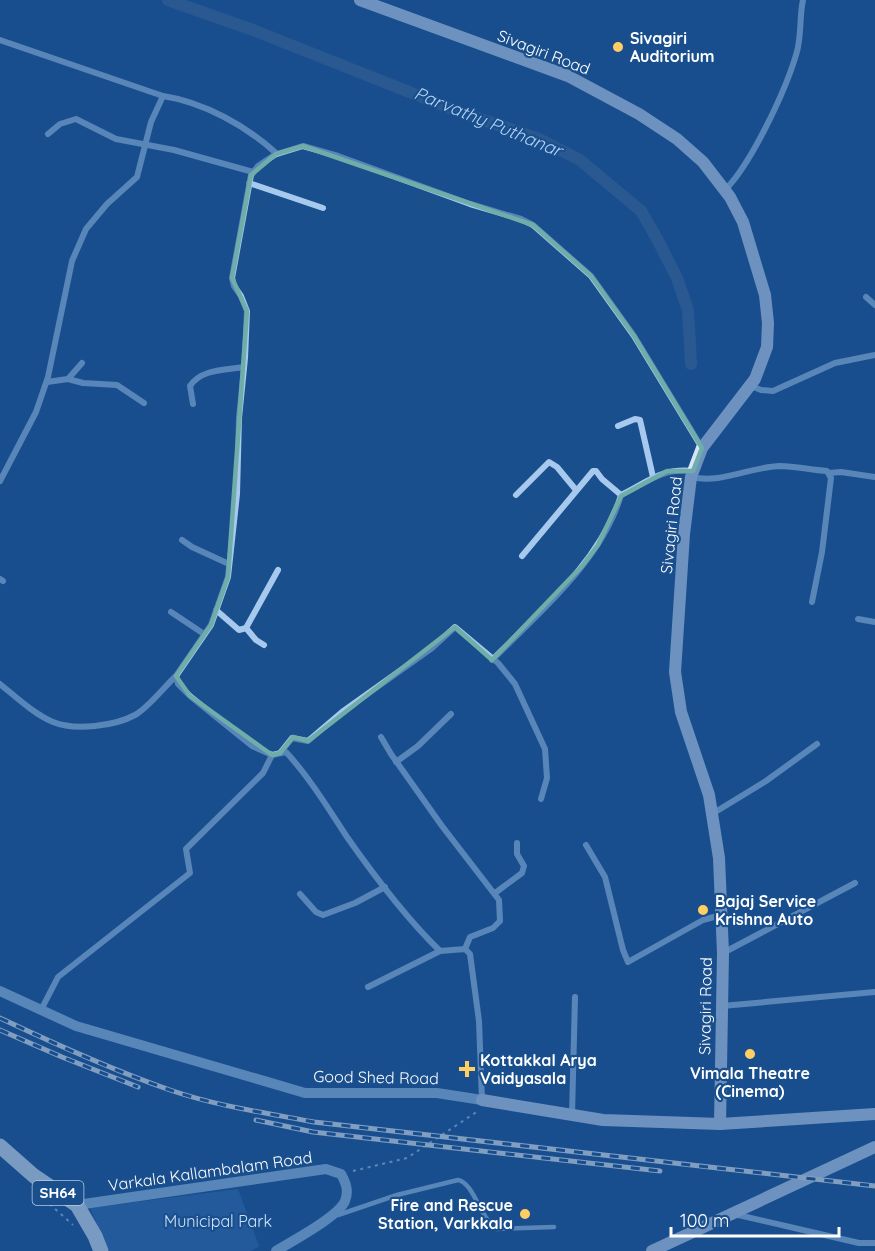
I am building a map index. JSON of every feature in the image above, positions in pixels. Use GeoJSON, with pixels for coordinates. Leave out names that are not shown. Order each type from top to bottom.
{"type":"FeatureCollection","features":[{"type":"Feature","properties":{"kind":"main road","name":"Sivagiri Road"},"geometry":{"type":"LineString","coordinates":[[361,0],[568,76],[639,114],[677,140],[703,162],[743,222],[765,295],[768,323],[767,347],[751,386],[702,448],[692,474],[684,534],[675,672],[681,712],[709,795],[719,858],[723,953],[720,1124]]}},
{"type":"Feature","properties":{"kind":"main road","name":"Good Shed Road"},"geometry":{"type":"LineString","coordinates":[[487,1101],[603,1120],[720,1124],[875,1114]]}},
{"type":"Feature","properties":{"kind":"main road","name":"SH64"},"geometry":{"type":"LineString","coordinates":[[0,1146],[34,1176],[77,1205],[101,1251]]}},
{"type":"Feature","properties":{"kind":"main road"},"geometry":{"type":"LineString","coordinates":[[652,1251],[875,1147]]}},
{"type":"Feature","properties":{"kind":"street"},"geometry":{"type":"LineString","coordinates":[[724,191],[736,177],[754,147],[783,87],[796,55],[801,30],[803,0]]}},
{"type":"Feature","properties":{"kind":"street"},"geometry":{"type":"LineString","coordinates":[[0,40],[163,96],[176,98],[222,116],[264,142],[276,154]]}},
{"type":"Feature","properties":{"kind":"street"},"geometry":{"type":"LineString","coordinates":[[1,477],[36,412],[47,382],[72,261],[86,229],[137,177],[151,122],[163,96]]}},
{"type":"Feature","properties":{"kind":"street"},"geometry":{"type":"LineString","coordinates":[[48,134],[60,124],[76,119],[89,124],[105,135],[145,146],[174,150],[253,172]]}},
{"type":"Feature","properties":{"kind":"street"},"geometry":{"type":"LineString","coordinates":[[0,684],[54,723],[82,727],[106,725],[136,715],[176,676],[211,625],[228,577],[237,494],[246,306],[242,296],[235,289],[232,278],[249,183],[258,166],[276,154],[303,146],[338,156],[533,225],[591,276],[634,336],[702,448]]}},
{"type":"Feature","properties":{"kind":"street"},"geometry":{"type":"LineString","coordinates":[[249,183],[323,208]]}},
{"type":"Feature","properties":{"kind":"street"},"geometry":{"type":"LineString","coordinates":[[866,297],[875,305]]}},
{"type":"Feature","properties":{"kind":"street"},"geometry":{"type":"LineString","coordinates":[[751,386],[773,392],[835,363],[875,355]]}},
{"type":"Feature","properties":{"kind":"street"},"geometry":{"type":"LineString","coordinates":[[68,379],[81,363]]}},
{"type":"Feature","properties":{"kind":"street"},"geometry":{"type":"LineString","coordinates":[[193,404],[190,386],[194,379],[201,374],[244,367]]}},
{"type":"Feature","properties":{"kind":"street"},"geometry":{"type":"LineString","coordinates":[[47,382],[68,379],[83,383],[117,385],[144,403]]}},
{"type":"Feature","properties":{"kind":"street"},"geometry":{"type":"LineString","coordinates":[[618,426],[635,419],[640,420],[653,477]]}},
{"type":"Feature","properties":{"kind":"street"},"geometry":{"type":"LineString","coordinates":[[516,495],[549,462],[557,467],[576,489]]}},
{"type":"Feature","properties":{"kind":"street"},"geometry":{"type":"LineString","coordinates":[[492,660],[546,607],[598,545],[616,512],[621,495],[653,477],[674,471],[692,474],[704,480],[717,479],[780,466],[875,477]]}},
{"type":"Feature","properties":{"kind":"street"},"geometry":{"type":"LineString","coordinates":[[522,556],[576,489],[595,470],[621,495]]}},
{"type":"Feature","properties":{"kind":"street"},"geometry":{"type":"LineString","coordinates":[[812,602],[822,552],[831,478],[829,473]]}},
{"type":"Feature","properties":{"kind":"street"},"geometry":{"type":"LineString","coordinates":[[183,540],[192,547],[229,564]]}},
{"type":"Feature","properties":{"kind":"street"},"geometry":{"type":"LineString","coordinates":[[216,610],[239,630],[246,628],[278,570]]}},
{"type":"Feature","properties":{"kind":"street"},"geometry":{"type":"LineString","coordinates":[[171,612],[204,634]]}},
{"type":"Feature","properties":{"kind":"street"},"geometry":{"type":"LineString","coordinates":[[858,619],[875,622]]}},
{"type":"Feature","properties":{"kind":"street"},"geometry":{"type":"LineString","coordinates":[[280,753],[292,738],[308,741],[342,712],[432,648],[455,627],[505,670],[514,684],[545,749],[547,778],[541,799]]}},
{"type":"Feature","properties":{"kind":"street"},"geometry":{"type":"LineString","coordinates":[[246,628],[255,640],[264,645]]}},
{"type":"Feature","properties":{"kind":"street"},"geometry":{"type":"LineString","coordinates":[[176,676],[178,684],[190,696],[252,746],[272,755],[286,752],[298,765],[351,843],[385,887],[422,934],[440,951]]}},
{"type":"Feature","properties":{"kind":"street"},"geometry":{"type":"LineString","coordinates":[[396,762],[418,746],[451,714]]}},
{"type":"Feature","properties":{"kind":"street"},"geometry":{"type":"LineString","coordinates":[[381,737],[396,762],[499,900],[500,921],[493,928],[470,937],[465,948]]}},
{"type":"Feature","properties":{"kind":"street"},"geometry":{"type":"LineString","coordinates":[[712,814],[766,781],[817,744]]}},
{"type":"Feature","properties":{"kind":"street"},"geometry":{"type":"LineString","coordinates":[[41,1010],[58,977],[190,873],[186,849],[263,772],[272,755]]}},
{"type":"Feature","properties":{"kind":"street"},"geometry":{"type":"LineString","coordinates":[[495,893],[522,873],[524,866],[517,854],[517,843]]}},
{"type":"Feature","properties":{"kind":"street"},"geometry":{"type":"LineString","coordinates":[[586,845],[605,877],[627,962],[631,962],[703,920],[722,915]]}},
{"type":"Feature","properties":{"kind":"street"},"geometry":{"type":"LineString","coordinates":[[723,953],[855,883]]}},
{"type":"Feature","properties":{"kind":"street"},"geometry":{"type":"LineString","coordinates":[[300,894],[316,912],[323,915],[355,903],[385,887]]}},
{"type":"Feature","properties":{"kind":"street"},"geometry":{"type":"LineString","coordinates":[[368,987],[440,951],[465,948]]}},
{"type":"Feature","properties":{"kind":"street"},"geometry":{"type":"LineString","coordinates":[[465,948],[470,954],[487,1101]]}},
{"type":"Feature","properties":{"kind":"street","name":"Good Shed Road"},"geometry":{"type":"LineString","coordinates":[[0,990],[76,1026],[305,1093],[437,1093],[487,1101]]}},
{"type":"Feature","properties":{"kind":"street"},"geometry":{"type":"LineString","coordinates":[[722,1006],[875,992]]}},
{"type":"Feature","properties":{"kind":"street"},"geometry":{"type":"LineString","coordinates":[[572,1115],[574,997]]}},
{"type":"Feature","properties":{"kind":"street","name":"Varkala Kallambalam Road"},"geometry":{"type":"LineString","coordinates":[[77,1205],[326,1169],[341,1174]]}},
{"type":"Feature","properties":{"kind":"street"},"geometry":{"type":"LineString","coordinates":[[276,1251],[330,1218],[345,1202],[347,1184],[341,1174]]}},
{"type":"Feature","properties":{"kind":"street"},"geometry":{"type":"LineString","coordinates":[[734,1214],[859,1243],[875,1243]]}},
{"type":"Feature","properties":{"kind":"lane"},"geometry":{"type":"LineString","coordinates":[[330,1218],[397,1196],[458,1180],[464,1181],[484,1217],[496,1229],[554,1227]]}},
{"type":"Feature","properties":{"kind":"path"},"geometry":{"type":"LineString","coordinates":[[341,1174],[407,1158],[487,1101]]}},
{"type":"Feature","properties":{"kind":"path"},"geometry":{"type":"LineString","coordinates":[[44,1200],[74,1226]]}},
{"type":"Feature","properties":{"kind":"highlighted area"},"geometry":{"type":"Polygon","coordinates":[[[303,146],[533,225],[591,276],[634,336],[702,448],[693,471],[667,471],[621,496],[598,545],[582,566],[492,660],[455,627],[308,741],[293,737],[280,753],[272,755],[190,696],[176,676],[211,625],[228,577],[247,311],[232,278],[251,175],[276,154],[303,146]]]}},
{"type":"Feature","properties":{"kind":"green space","name":"Municipal Park"},"geometry":{"type":"Polygon","coordinates":[[[238,1189],[259,1246],[251,1251],[109,1251],[90,1208],[238,1189]]]}},
{"type":"Feature","properties":{"kind":"waterway","name":"Parvathy Puthanar"},"geometry":{"type":"LineString","coordinates":[[168,0],[253,30],[457,111],[539,139],[580,160],[641,211],[656,237],[677,278],[688,310],[691,364]]}},
{"type":"Feature","properties":{"kind":"railway"},"geometry":{"type":"LineString","coordinates":[[0,1018],[148,1082],[187,1096],[259,1112],[314,1122],[875,1186]]}},
{"type":"Feature","properties":{"kind":"railway"},"geometry":{"type":"LineString","coordinates":[[0,1030],[138,1087]]}},
{"type":"Feature","properties":{"kind":"railway"},"geometry":{"type":"LineString","coordinates":[[256,1120],[313,1132],[660,1171]]}},
{"type":"Feature","properties":{"kind":"place","name":"Sivagiri Auditorium"},"geometry":{"type":"Point","coordinates":[618,47]}},
{"type":"Feature","properties":{"kind":"place","name":"Bajaj Service Krishna Auto"},"geometry":{"type":"Point","coordinates":[703,910]}},
{"type":"Feature","properties":{"kind":"place","name":"Vimala Theatre (Cinema)"},"geometry":{"type":"Point","coordinates":[750,1054]}},
{"type":"Feature","properties":{"kind":"place","name":"Kottakkal Arya Vaidyasala"},"geometry":{"type":"Point","coordinates":[467,1069]}},
{"type":"Feature","properties":{"kind":"place","name":"Fire and Rescue Station, Varkkala"},"geometry":{"type":"Point","coordinates":[525,1214]}}]}
